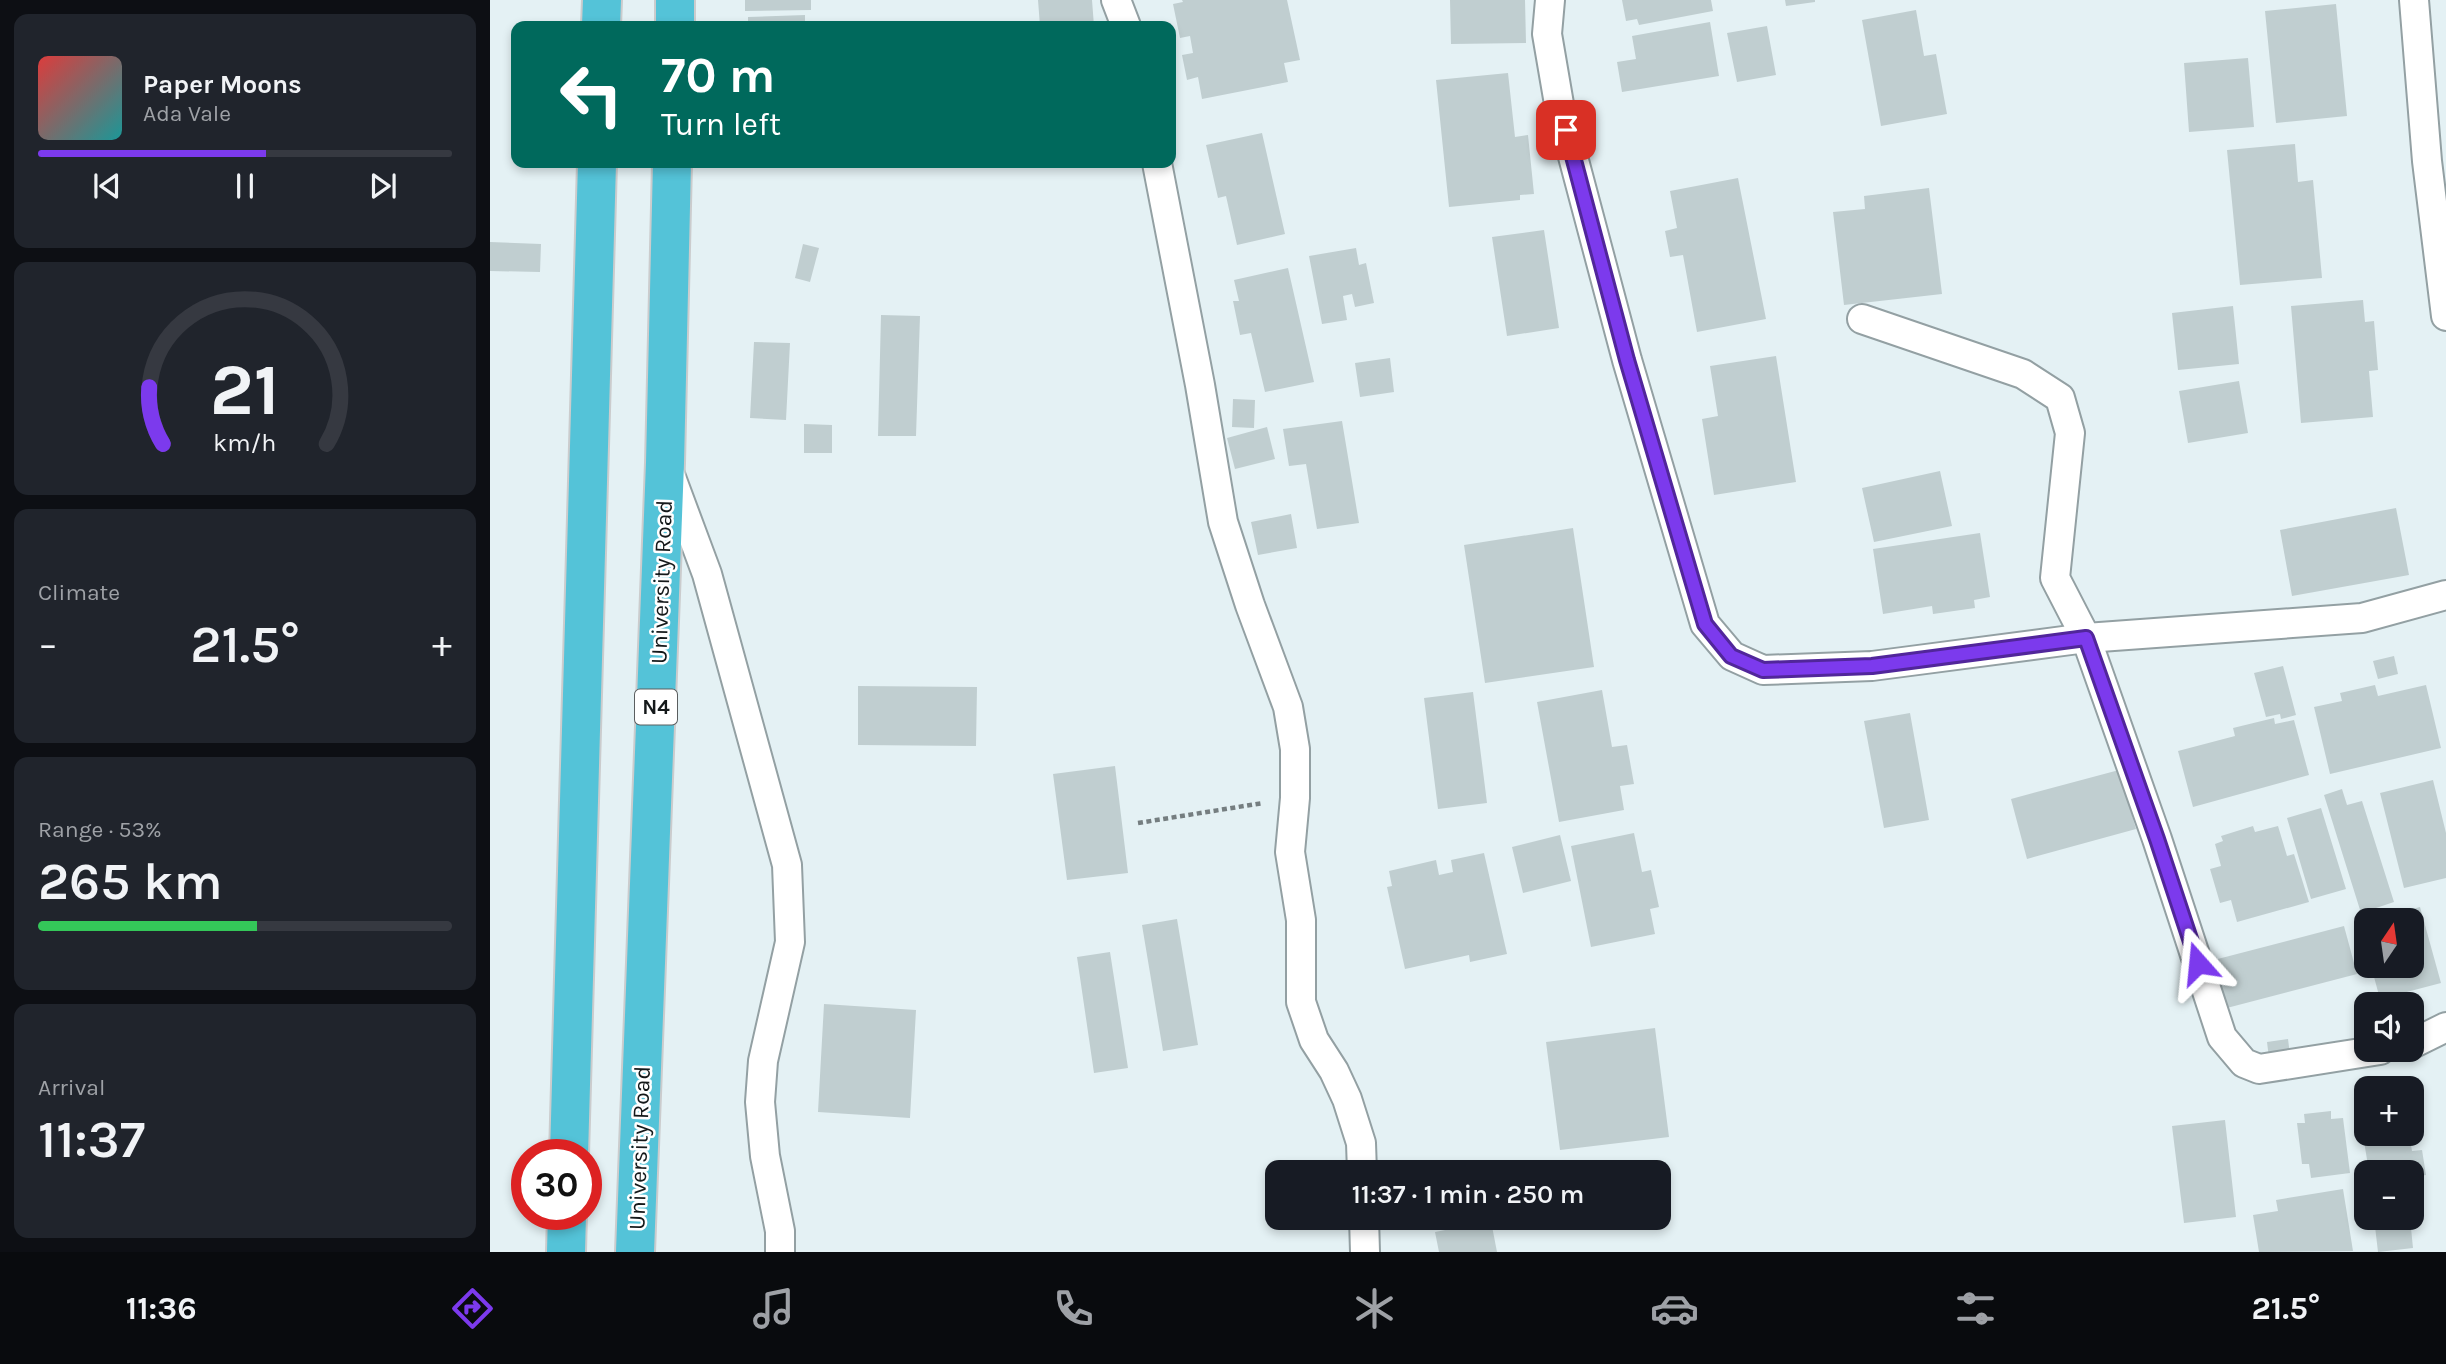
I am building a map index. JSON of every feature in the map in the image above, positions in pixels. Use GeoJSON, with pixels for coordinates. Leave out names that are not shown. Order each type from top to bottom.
{"type":"FeatureCollection","features":[{"type":"Feature","properties":{"kind":"highway"},"geometry":{"type":"LineString","coordinates":[[601,21],[602,0]]}},
{"type":"Feature","properties":{"kind":"highway"},"geometry":{"type":"LineString","coordinates":[[674,21],[675,0]]}},
{"type":"Feature","properties":{"kind":"highway"},"geometry":{"type":"LineString","coordinates":[[569,1139],[597,168]]}},
{"type":"Feature","properties":{"kind":"highway","name":"University Road"},"geometry":{"type":"LineString","coordinates":[[635,1252],[665,463],[672,168]]}},
{"type":"Feature","properties":{"kind":"highway"},"geometry":{"type":"LineString","coordinates":[[566,1252],[567,1230]]}},
{"type":"Feature","properties":{"kind":"street"},"geometry":{"type":"LineString","coordinates":[[1116,0],[1124,21]]}},
{"type":"Feature","properties":{"kind":"street"},"geometry":{"type":"LineString","coordinates":[[1550,0],[1547,34],[1559,104],[1627,360],[1705,624],[1731,656],[1763,670],[1872,666],[2086,638],[2362,618],[2446,595]]}},
{"type":"Feature","properties":{"kind":"street"},"geometry":{"type":"LineString","coordinates":[[2414,0],[2427,161],[2446,316]]}},
{"type":"Feature","properties":{"kind":"street"},"geometry":{"type":"LineString","coordinates":[[1158,168],[1200,385],[1223,522],[1288,707],[1295,749],[1295,798],[1290,852],[1301,920],[1301,1002],[1314,1040],[1334,1071],[1346,1099],[1361,1143],[1362,1160]]}},
{"type":"Feature","properties":{"kind":"street"},"geometry":{"type":"LineString","coordinates":[[1862,319],[2023,374],[2060,398],[2070,433],[2055,579],[2086,638],[2157,839],[2222,1037],[2244,1063],[2259,1069],[2354,1054]]}},
{"type":"Feature","properties":{"kind":"street"},"geometry":{"type":"LineString","coordinates":[[665,463],[707,575],[787,865],[790,942],[763,1061],[760,1102],[765,1156],[780,1231],[780,1252]]}},
{"type":"Feature","properties":{"kind":"street"},"geometry":{"type":"LineString","coordinates":[[2424,1038],[2446,1027]]}},
{"type":"Feature","properties":{"kind":"street"},"geometry":{"type":"LineString","coordinates":[[1364,1230],[1365,1252]]}},
{"type":"Feature","properties":{"kind":"path"},"geometry":{"type":"LineString","coordinates":[[1138,823],[1295,798]]}},
{"type":"Feature","properties":{"kind":"building"},"geometry":{"type":"Polygon","coordinates":[[[745,0],[811,0],[811,10],[745,11],[745,0]]]}},
{"type":"Feature","properties":{"kind":"building"},"geometry":{"type":"Polygon","coordinates":[[[1038,0],[1092,0],[1094,21],[1040,21],[1038,0]]]}},
{"type":"Feature","properties":{"kind":"building"},"geometry":{"type":"Polygon","coordinates":[[[1182,0],[1287,0],[1300,60],[1284,63],[1288,82],[1202,99],[1198,77],[1187,80],[1182,55],[1193,53],[1190,36],[1180,38],[1173,4],[1183,2],[1182,0]]]}},
{"type":"Feature","properties":{"kind":"building"},"geometry":{"type":"Polygon","coordinates":[[[1450,0],[1525,0],[1526,43],[1451,44],[1450,0]]]}},
{"type":"Feature","properties":{"kind":"building"},"geometry":{"type":"Polygon","coordinates":[[[1622,0],[1711,0],[1713,11],[1639,25],[1637,19],[1626,21],[1622,0]]]}},
{"type":"Feature","properties":{"kind":"building"},"geometry":{"type":"Polygon","coordinates":[[[1785,0],[1815,0],[1815,2],[1786,6],[1785,0]]]}},
{"type":"Feature","properties":{"kind":"building"},"geometry":{"type":"Polygon","coordinates":[[[2336,4],[2347,116],[2276,123],[2265,11],[2336,4]]]}},
{"type":"Feature","properties":{"kind":"building"},"geometry":{"type":"Polygon","coordinates":[[[1916,10],[1924,56],[1936,54],[1947,114],[1881,126],[1862,20],[1916,10]]]}},
{"type":"Feature","properties":{"kind":"building"},"geometry":{"type":"Polygon","coordinates":[[[805,15],[805,21],[748,21],[748,17],[805,15]]]}},
{"type":"Feature","properties":{"kind":"building"},"geometry":{"type":"Polygon","coordinates":[[[1710,22],[1719,76],[1622,92],[1617,62],[1636,59],[1632,36],[1710,22]]]}},
{"type":"Feature","properties":{"kind":"building"},"geometry":{"type":"Polygon","coordinates":[[[1767,26],[1776,75],[1737,82],[1727,33],[1767,26]]]}},
{"type":"Feature","properties":{"kind":"building"},"geometry":{"type":"Polygon","coordinates":[[[2248,58],[2254,127],[2189,132],[2184,63],[2248,58]]]}},
{"type":"Feature","properties":{"kind":"building"},"geometry":{"type":"Polygon","coordinates":[[[1508,73],[1515,137],[1528,135],[1534,194],[1520,195],[1520,200],[1449,207],[1436,80],[1508,73]]]}},
{"type":"Feature","properties":{"kind":"building"},"geometry":{"type":"Polygon","coordinates":[[[1262,133],[1285,234],[1237,245],[1226,196],[1218,198],[1206,145],[1262,133]]]}},
{"type":"Feature","properties":{"kind":"building"},"geometry":{"type":"Polygon","coordinates":[[[2295,144],[2298,182],[2313,180],[2322,278],[2240,285],[2227,150],[2295,144]]]}},
{"type":"Feature","properties":{"kind":"building"},"geometry":{"type":"Polygon","coordinates":[[[1738,178],[1766,319],[1697,332],[1683,255],[1670,257],[1665,231],[1677,228],[1670,191],[1738,178]]]}},
{"type":"Feature","properties":{"kind":"building"},"geometry":{"type":"Polygon","coordinates":[[[1929,188],[1942,294],[1844,305],[1833,212],[1865,209],[1864,196],[1929,188]]]}},
{"type":"Feature","properties":{"kind":"building"},"geometry":{"type":"Polygon","coordinates":[[[1544,230],[1559,328],[1507,336],[1492,237],[1544,230]]]}},
{"type":"Feature","properties":{"kind":"building"},"geometry":{"type":"Polygon","coordinates":[[[490,242],[541,244],[540,272],[490,271],[490,242]]]}},
{"type":"Feature","properties":{"kind":"building"},"geometry":{"type":"Polygon","coordinates":[[[803,244],[819,248],[810,282],[795,278],[803,244]]]}},
{"type":"Feature","properties":{"kind":"building"},"geometry":{"type":"Polygon","coordinates":[[[1356,248],[1359,265],[1366,263],[1374,303],[1355,307],[1352,294],[1343,296],[1347,320],[1322,324],[1309,256],[1356,248]]]}},
{"type":"Feature","properties":{"kind":"building"},"geometry":{"type":"Polygon","coordinates":[[[1288,268],[1314,382],[1265,392],[1251,333],[1240,335],[1233,301],[1239,301],[1234,280],[1288,268]]]}},
{"type":"Feature","properties":{"kind":"building"},"geometry":{"type":"Polygon","coordinates":[[[2363,300],[2365,322],[2374,321],[2378,370],[2369,371],[2373,417],[2301,423],[2291,306],[2363,300]]]}},
{"type":"Feature","properties":{"kind":"building"},"geometry":{"type":"Polygon","coordinates":[[[2233,306],[2239,364],[2178,370],[2172,313],[2233,306]]]}},
{"type":"Feature","properties":{"kind":"building"},"geometry":{"type":"Polygon","coordinates":[[[881,315],[920,316],[916,436],[878,436],[881,315]]]}},
{"type":"Feature","properties":{"kind":"building"},"geometry":{"type":"Polygon","coordinates":[[[754,342],[790,343],[786,420],[750,418],[754,342]]]}},
{"type":"Feature","properties":{"kind":"building"},"geometry":{"type":"Polygon","coordinates":[[[1776,356],[1796,482],[1714,495],[1702,419],[1718,416],[1710,366],[1776,356]]]}},
{"type":"Feature","properties":{"kind":"building"},"geometry":{"type":"Polygon","coordinates":[[[1390,358],[1394,392],[1360,397],[1355,363],[1390,358]]]}},
{"type":"Feature","properties":{"kind":"building"},"geometry":{"type":"Polygon","coordinates":[[[2239,381],[2248,433],[2188,443],[2179,391],[2239,381]]]}},
{"type":"Feature","properties":{"kind":"building"},"geometry":{"type":"Polygon","coordinates":[[[1233,399],[1255,400],[1254,428],[1232,427],[1233,399]]]}},
{"type":"Feature","properties":{"kind":"building"},"geometry":{"type":"Polygon","coordinates":[[[1342,421],[1359,523],[1317,529],[1306,464],[1289,466],[1283,429],[1342,421]]]}},
{"type":"Feature","properties":{"kind":"building"},"geometry":{"type":"Polygon","coordinates":[[[804,424],[832,425],[832,453],[804,453],[804,424]]]}},
{"type":"Feature","properties":{"kind":"building"},"geometry":{"type":"Polygon","coordinates":[[[1267,427],[1275,459],[1235,469],[1227,438],[1267,427]]]}},
{"type":"Feature","properties":{"kind":"building"},"geometry":{"type":"Polygon","coordinates":[[[1940,471],[1952,526],[1874,542],[1862,488],[1940,471]]]}},
{"type":"Feature","properties":{"kind":"building"},"geometry":{"type":"Polygon","coordinates":[[[2396,508],[2409,575],[2292,596],[2280,530],[2396,508]]]}},
{"type":"Feature","properties":{"kind":"building"},"geometry":{"type":"Polygon","coordinates":[[[1291,514],[1297,548],[1258,555],[1251,522],[1291,514]]]}},
{"type":"Feature","properties":{"kind":"building"},"geometry":{"type":"Polygon","coordinates":[[[1573,528],[1594,667],[1485,683],[1464,545],[1573,528]]]}},
{"type":"Feature","properties":{"kind":"building"},"geometry":{"type":"Polygon","coordinates":[[[1980,533],[1990,597],[1974,600],[1975,608],[1933,614],[1932,606],[1883,614],[1873,549],[1980,533]]]}},
{"type":"Feature","properties":{"kind":"building"},"geometry":{"type":"Polygon","coordinates":[[[2394,656],[2398,674],[2378,679],[2373,661],[2394,656]]]}},
{"type":"Feature","properties":{"kind":"building"},"geometry":{"type":"Polygon","coordinates":[[[2283,666],[2296,715],[2281,719],[2280,714],[2266,717],[2254,673],[2283,666]]]}},
{"type":"Feature","properties":{"kind":"building"},"geometry":{"type":"Polygon","coordinates":[[[2375,685],[2378,696],[2426,685],[2441,748],[2330,774],[2314,707],[2342,701],[2340,693],[2375,685]]]}},
{"type":"Feature","properties":{"kind":"building"},"geometry":{"type":"Polygon","coordinates":[[[858,686],[977,687],[976,746],[858,745],[858,686]]]}},
{"type":"Feature","properties":{"kind":"building"},"geometry":{"type":"Polygon","coordinates":[[[1602,690],[1612,747],[1627,745],[1634,784],[1620,786],[1624,810],[1559,822],[1537,702],[1602,690]]]}},
{"type":"Feature","properties":{"kind":"building"},"geometry":{"type":"Polygon","coordinates":[[[1473,692],[1487,803],[1438,809],[1424,698],[1473,692]]]}},
{"type":"Feature","properties":{"kind":"building"},"geometry":{"type":"Polygon","coordinates":[[[1910,713],[1929,820],[1884,828],[1864,721],[1910,713]]]}},
{"type":"Feature","properties":{"kind":"building"},"geometry":{"type":"Polygon","coordinates":[[[2274,718],[2275,724],[2294,720],[2309,775],[2193,807],[2178,751],[2235,736],[2233,728],[2274,718]]]}},
{"type":"Feature","properties":{"kind":"building"},"geometry":{"type":"Polygon","coordinates":[[[1115,766],[1128,873],[1067,880],[1053,774],[1115,766]]]}},
{"type":"Feature","properties":{"kind":"building"},"geometry":{"type":"Polygon","coordinates":[[[2119,770],[2136,829],[2027,859],[2011,799],[2119,770]]]}},
{"type":"Feature","properties":{"kind":"building"},"geometry":{"type":"Polygon","coordinates":[[[2433,780],[2446,833],[2446,878],[2404,888],[2380,793],[2433,780]]]}},
{"type":"Feature","properties":{"kind":"building"},"geometry":{"type":"Polygon","coordinates":[[[2342,789],[2347,805],[2362,801],[2394,902],[2376,908],[2359,908],[2324,795],[2342,789]]]}},
{"type":"Feature","properties":{"kind":"building"},"geometry":{"type":"Polygon","coordinates":[[[2321,808],[2346,889],[2311,899],[2287,818],[2321,808]]]}},
{"type":"Feature","properties":{"kind":"building"},"geometry":{"type":"Polygon","coordinates":[[[2253,826],[2255,832],[2278,826],[2287,856],[2294,854],[2309,902],[2237,922],[2231,900],[2220,903],[2210,869],[2221,866],[2215,844],[2223,841],[2221,836],[2253,826]]]}},
{"type":"Feature","properties":{"kind":"building"},"geometry":{"type":"Polygon","coordinates":[[[1634,833],[1642,872],[1651,870],[1659,907],[1650,909],[1655,934],[1591,947],[1571,846],[1634,833]]]}},
{"type":"Feature","properties":{"kind":"building"},"geometry":{"type":"Polygon","coordinates":[[[1560,835],[1571,881],[1523,893],[1512,847],[1560,835]]]}},
{"type":"Feature","properties":{"kind":"building"},"geometry":{"type":"Polygon","coordinates":[[[1484,853],[1507,954],[1470,962],[1469,955],[1405,969],[1387,887],[1392,886],[1389,871],[1436,860],[1439,875],[1453,872],[1451,860],[1484,853]]]}},
{"type":"Feature","properties":{"kind":"building"},"geometry":{"type":"Polygon","coordinates":[[[1177,919],[1198,1045],[1163,1051],[1142,925],[1177,919]]]}},
{"type":"Feature","properties":{"kind":"building"},"geometry":{"type":"Polygon","coordinates":[[[2424,921],[2441,983],[2407,992],[2378,992],[2374,978],[2424,978],[2424,921]]]}},
{"type":"Feature","properties":{"kind":"building"},"geometry":{"type":"Polygon","coordinates":[[[2344,926],[2354,963],[2354,975],[2223,1009],[2210,961],[2344,926]]]}},
{"type":"Feature","properties":{"kind":"building"},"geometry":{"type":"Polygon","coordinates":[[[1110,952],[1128,1068],[1094,1073],[1077,957],[1110,952]]]}},
{"type":"Feature","properties":{"kind":"building"},"geometry":{"type":"Polygon","coordinates":[[[824,1004],[916,1010],[910,1118],[818,1112],[824,1004]]]}},
{"type":"Feature","properties":{"kind":"building"},"geometry":{"type":"Polygon","coordinates":[[[1655,1028],[1669,1137],[1560,1150],[1546,1042],[1655,1028]]]}},
{"type":"Feature","properties":{"kind":"building"},"geometry":{"type":"Polygon","coordinates":[[[2288,1039],[2290,1055],[2269,1058],[2267,1042],[2288,1039]]]}},
{"type":"Feature","properties":{"kind":"building"},"geometry":{"type":"Polygon","coordinates":[[[2331,1111],[2331,1119],[2343,1118],[2350,1173],[2311,1178],[2309,1164],[2302,1164],[2297,1123],[2305,1123],[2304,1114],[2331,1111]]]}},
{"type":"Feature","properties":{"kind":"building"},"geometry":{"type":"Polygon","coordinates":[[[2225,1120],[2236,1217],[2184,1223],[2172,1126],[2225,1120]]]}},
{"type":"Feature","properties":{"kind":"building"},"geometry":{"type":"Polygon","coordinates":[[[2365,1146],[2411,1146],[2412,1151],[2422,1150],[2424,1160],[2367,1160],[2365,1146]]]}},
{"type":"Feature","properties":{"kind":"building"},"geometry":{"type":"Polygon","coordinates":[[[2343,1189],[2353,1251],[2259,1252],[2253,1215],[2278,1211],[2276,1200],[2343,1189]]]}},
{"type":"Feature","properties":{"kind":"building"},"geometry":{"type":"Polygon","coordinates":[[[1493,1230],[1497,1252],[1439,1252],[1435,1232],[1493,1230]]]}},
{"type":"Feature","properties":{"kind":"building"},"geometry":{"type":"Polygon","coordinates":[[[2375,1230],[2411,1230],[2413,1248],[2378,1252],[2375,1230]]]}},
{"type":"Feature","properties":{"kind":"route"},"geometry":{"type":"LineString","coordinates":[[1566,130],[1627,360],[1705,624],[1731,656],[1763,670],[1872,666],[2086,638],[2198,963]]}}]}
